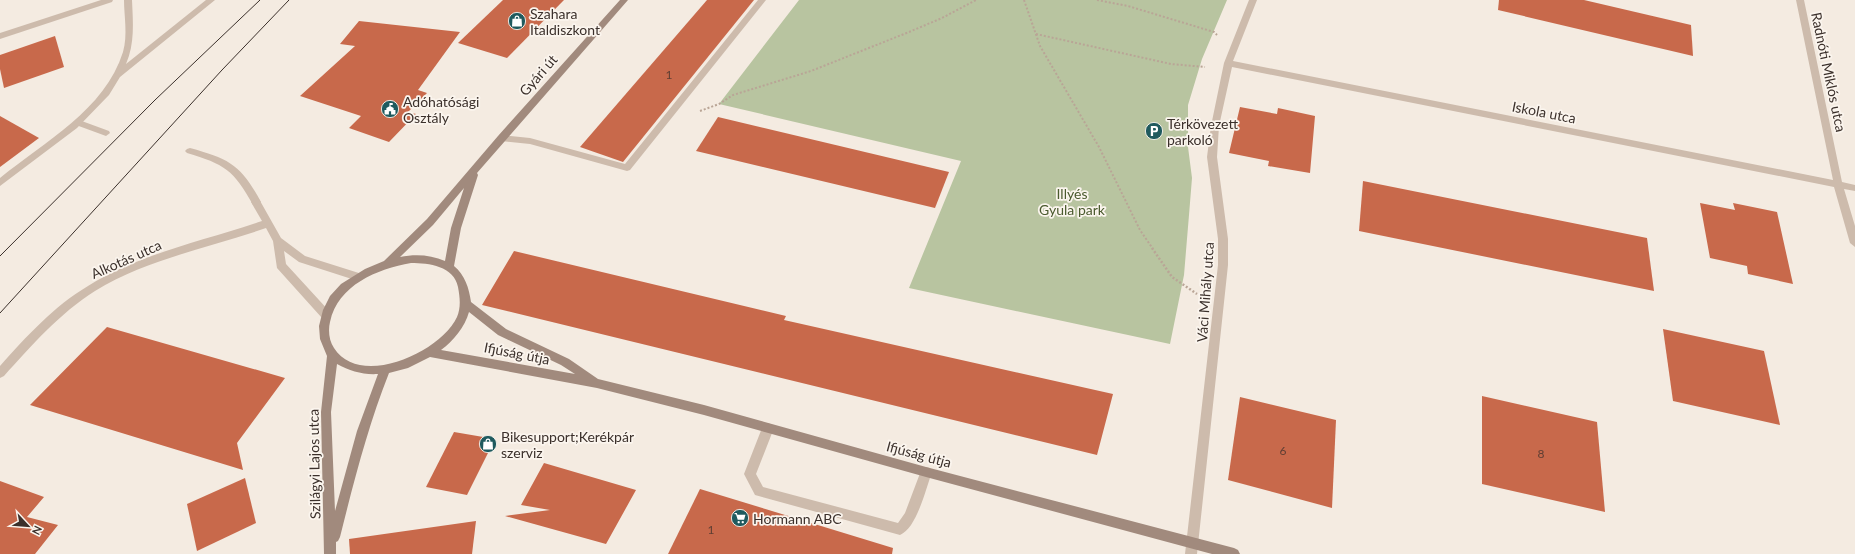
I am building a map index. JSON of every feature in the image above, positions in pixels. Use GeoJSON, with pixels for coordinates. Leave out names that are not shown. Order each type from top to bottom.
{"type":"FeatureCollection","features":[{"type":"Feature","properties":{"kind":"street"},"geometry":{"type":"LineString","coordinates":[[0,36],[109,0]]}},
{"type":"Feature","properties":{"kind":"street"},"geometry":{"type":"LineString","coordinates":[[0,183],[23,163],[79,123],[100,99],[116,76],[127,50],[128,0]]}},
{"type":"Feature","properties":{"kind":"street"},"geometry":{"type":"LineString","coordinates":[[116,76],[211,0]]}},
{"type":"Feature","properties":{"kind":"street","name":"Gyári út"},"geometry":{"type":"LineString","coordinates":[[388,263],[430,222],[501,138],[624,0]]}},
{"type":"Feature","properties":{"kind":"street"},"geometry":{"type":"LineString","coordinates":[[501,138],[530,140],[627,168],[762,0]]}},
{"type":"Feature","properties":{"kind":"street","name":"Váci Mihály utca"},"geometry":{"type":"LineString","coordinates":[[1191,548],[1224,265],[1223,239],[1212,157],[1215,126],[1228,63],[1253,0]]}},
{"type":"Feature","properties":{"kind":"street","name":"Radnóti Miklós utca"},"geometry":{"type":"LineString","coordinates":[[1799,0],[1838,184],[1855,243]]}},
{"type":"Feature","properties":{"kind":"street","name":"Iskola utca"},"geometry":{"type":"LineString","coordinates":[[1228,63],[1855,188]]}},
{"type":"Feature","properties":{"kind":"street"},"geometry":{"type":"LineString","coordinates":[[79,123],[106,133]]}},
{"type":"Feature","properties":{"kind":"street"},"geometry":{"type":"LineString","coordinates":[[190,151],[213,158],[236,170],[248,186],[278,241],[281,265],[326,315]]}},
{"type":"Feature","properties":{"kind":"street","name":"Gyári út"},"geometry":{"type":"LineString","coordinates":[[449,267],[456,228],[474,170]]}},
{"type":"Feature","properties":{"kind":"street","name":"Alkotás utca"},"geometry":{"type":"LineString","coordinates":[[0,373],[37,334],[72,303],[103,281],[164,256],[240,234],[268,223]]}},
{"type":"Feature","properties":{"kind":"street"},"geometry":{"type":"LineString","coordinates":[[278,241],[302,259],[358,277]]}},
{"type":"Feature","properties":{"kind":"street"},"geometry":{"type":"LineString","coordinates":[[411,259],[432,260],[449,267],[460,277],[465,290],[466,304],[460,321],[448,338],[431,353],[415,361],[385,370],[360,370],[344,365],[332,357],[325,344],[323,330],[326,315],[333,301],[358,277],[388,263],[411,259]]}},
{"type":"Feature","properties":{"kind":"street","name":"Ifjúság útja"},"geometry":{"type":"LineString","coordinates":[[466,304],[502,332],[565,362],[597,383]]}},
{"type":"Feature","properties":{"kind":"street","name":"Ifjúság útja"},"geometry":{"type":"LineString","coordinates":[[431,353],[597,383],[768,428],[1191,548],[1234,554]]}},
{"type":"Feature","properties":{"kind":"street","name":"Szilágyi Lajos utca"},"geometry":{"type":"LineString","coordinates":[[331,550],[326,412],[332,357]]}},
{"type":"Feature","properties":{"kind":"street","name":"Szilágyi Lajos utca"},"geometry":{"type":"LineString","coordinates":[[331,550],[352,469],[385,370]]}},
{"type":"Feature","properties":{"kind":"street"},"geometry":{"type":"LineString","coordinates":[[768,428],[750,474],[758,491],[900,529],[910,516],[926,472]]}},
{"type":"Feature","properties":{"kind":"path"},"geometry":{"type":"LineString","coordinates":[[664,123],[719,104],[733,95],[810,71],[909,32],[942,18],[976,0]]}},
{"type":"Feature","properties":{"kind":"path"},"geometry":{"type":"LineString","coordinates":[[1024,0],[1040,46],[1099,147],[1140,230],[1172,277],[1197,294]]}},
{"type":"Feature","properties":{"kind":"path"},"geometry":{"type":"LineString","coordinates":[[1097,0],[1128,6],[1182,22],[1214,32],[1220,38]]}},
{"type":"Feature","properties":{"kind":"path"},"geometry":{"type":"LineString","coordinates":[[1035,34],[1171,64],[1209,68]]}},
{"type":"Feature","properties":{"kind":"green space","name":"Illyés Gyula park"},"geometry":{"type":"Polygon","coordinates":[[[799,0],[1227,0],[1202,59],[1188,105],[1188,147],[1192,178],[1184,275],[1170,344],[909,288],[961,161],[719,104],[799,0]]]}},
{"type":"Feature","properties":{"kind":"building"},"geometry":{"type":"Polygon","coordinates":[[[503,0],[564,0],[507,58],[458,43],[503,0]]]}},
{"type":"Feature","properties":{"kind":"building"},"geometry":{"type":"Polygon","coordinates":[[[707,0],[754,0],[623,162],[580,147],[707,0]]]}},
{"type":"Feature","properties":{"kind":"building"},"geometry":{"type":"Polygon","coordinates":[[[1499,0],[1584,0],[1691,25],[1693,56],[1498,10],[1499,0]]]}},
{"type":"Feature","properties":{"kind":"building"},"geometry":{"type":"Polygon","coordinates":[[[359,21],[460,32],[418,90],[427,93],[408,112],[416,114],[389,142],[349,128],[361,116],[300,96],[355,46],[340,44],[359,21]]]}},
{"type":"Feature","properties":{"kind":"building"},"geometry":{"type":"Polygon","coordinates":[[[55,36],[64,67],[4,88],[0,69],[0,55],[55,36]]]}},
{"type":"Feature","properties":{"kind":"building"},"geometry":{"type":"Polygon","coordinates":[[[1240,107],[1277,114],[1278,108],[1315,116],[1310,173],[1268,166],[1269,161],[1229,153],[1240,107]]]}},
{"type":"Feature","properties":{"kind":"building"},"geometry":{"type":"Polygon","coordinates":[[[0,116],[39,138],[0,167],[0,116]]]}},
{"type":"Feature","properties":{"kind":"building"},"geometry":{"type":"Polygon","coordinates":[[[718,117],[949,172],[935,208],[696,151],[718,117]]]}},
{"type":"Feature","properties":{"kind":"building"},"geometry":{"type":"Polygon","coordinates":[[[1363,181],[1647,238],[1654,291],[1359,231],[1363,181]]]}},
{"type":"Feature","properties":{"kind":"building"},"geometry":{"type":"Polygon","coordinates":[[[1700,203],[1735,210],[1733,203],[1777,212],[1793,284],[1748,274],[1747,266],[1710,258],[1700,203]]]}},
{"type":"Feature","properties":{"kind":"building"},"geometry":{"type":"Polygon","coordinates":[[[514,251],[786,316],[784,320],[1113,394],[1097,455],[482,305],[514,251]]]}},
{"type":"Feature","properties":{"kind":"building"},"geometry":{"type":"Polygon","coordinates":[[[107,327],[285,378],[237,443],[243,470],[30,405],[107,327]]]}},
{"type":"Feature","properties":{"kind":"building"},"geometry":{"type":"Polygon","coordinates":[[[1663,329],[1764,351],[1780,425],[1673,401],[1663,329]]]}},
{"type":"Feature","properties":{"kind":"building"},"geometry":{"type":"Polygon","coordinates":[[[1482,396],[1597,422],[1605,512],[1482,484],[1482,396]]]}},
{"type":"Feature","properties":{"kind":"building"},"geometry":{"type":"Polygon","coordinates":[[[1240,397],[1336,420],[1332,508],[1228,480],[1240,397]]]}},
{"type":"Feature","properties":{"kind":"building"},"geometry":{"type":"Polygon","coordinates":[[[454,432],[495,439],[467,495],[426,487],[454,432]]]}},
{"type":"Feature","properties":{"kind":"building"},"geometry":{"type":"Polygon","coordinates":[[[544,463],[636,490],[606,544],[505,516],[550,510],[521,505],[544,463]]]}},
{"type":"Feature","properties":{"kind":"building"},"geometry":{"type":"Polygon","coordinates":[[[245,478],[256,523],[197,551],[187,504],[245,478]]]}},
{"type":"Feature","properties":{"kind":"building"},"geometry":{"type":"Polygon","coordinates":[[[0,481],[44,497],[27,517],[58,525],[35,554],[0,554],[0,481]]]}},
{"type":"Feature","properties":{"kind":"building","name":"Hormann ABC"},"geometry":{"type":"Polygon","coordinates":[[[700,489],[893,548],[892,554],[668,554],[700,489]]]}},
{"type":"Feature","properties":{"kind":"building"},"geometry":{"type":"Polygon","coordinates":[[[476,521],[472,554],[350,554],[349,539],[476,521]]]}},
{"type":"Feature","properties":{"kind":"tram line"},"geometry":{"type":"LineString","coordinates":[[0,256],[155,100],[260,0]]}},
{"type":"Feature","properties":{"kind":"tram line"},"geometry":{"type":"LineString","coordinates":[[0,313],[222,70],[289,0]]}},
{"type":"Feature","properties":{"kind":"place","name":"Szahara Italdiszkont"},"geometry":{"type":"Point","coordinates":[517,21]}},
{"type":"Feature","properties":{"kind":"place","name":"Adóhatósági Osztály"},"geometry":{"type":"Point","coordinates":[390,109]}},
{"type":"Feature","properties":{"kind":"place","name":"Térkövezett parkoló"},"geometry":{"type":"Point","coordinates":[1154,131]}},
{"type":"Feature","properties":{"kind":"place","name":"Bikesupport;Kerékpár szerviz"},"geometry":{"type":"Point","coordinates":[488,444]}},
{"type":"Feature","properties":{"kind":"place","name":"Hormann ABC"},"geometry":{"type":"Point","coordinates":[740,518]}}]}
